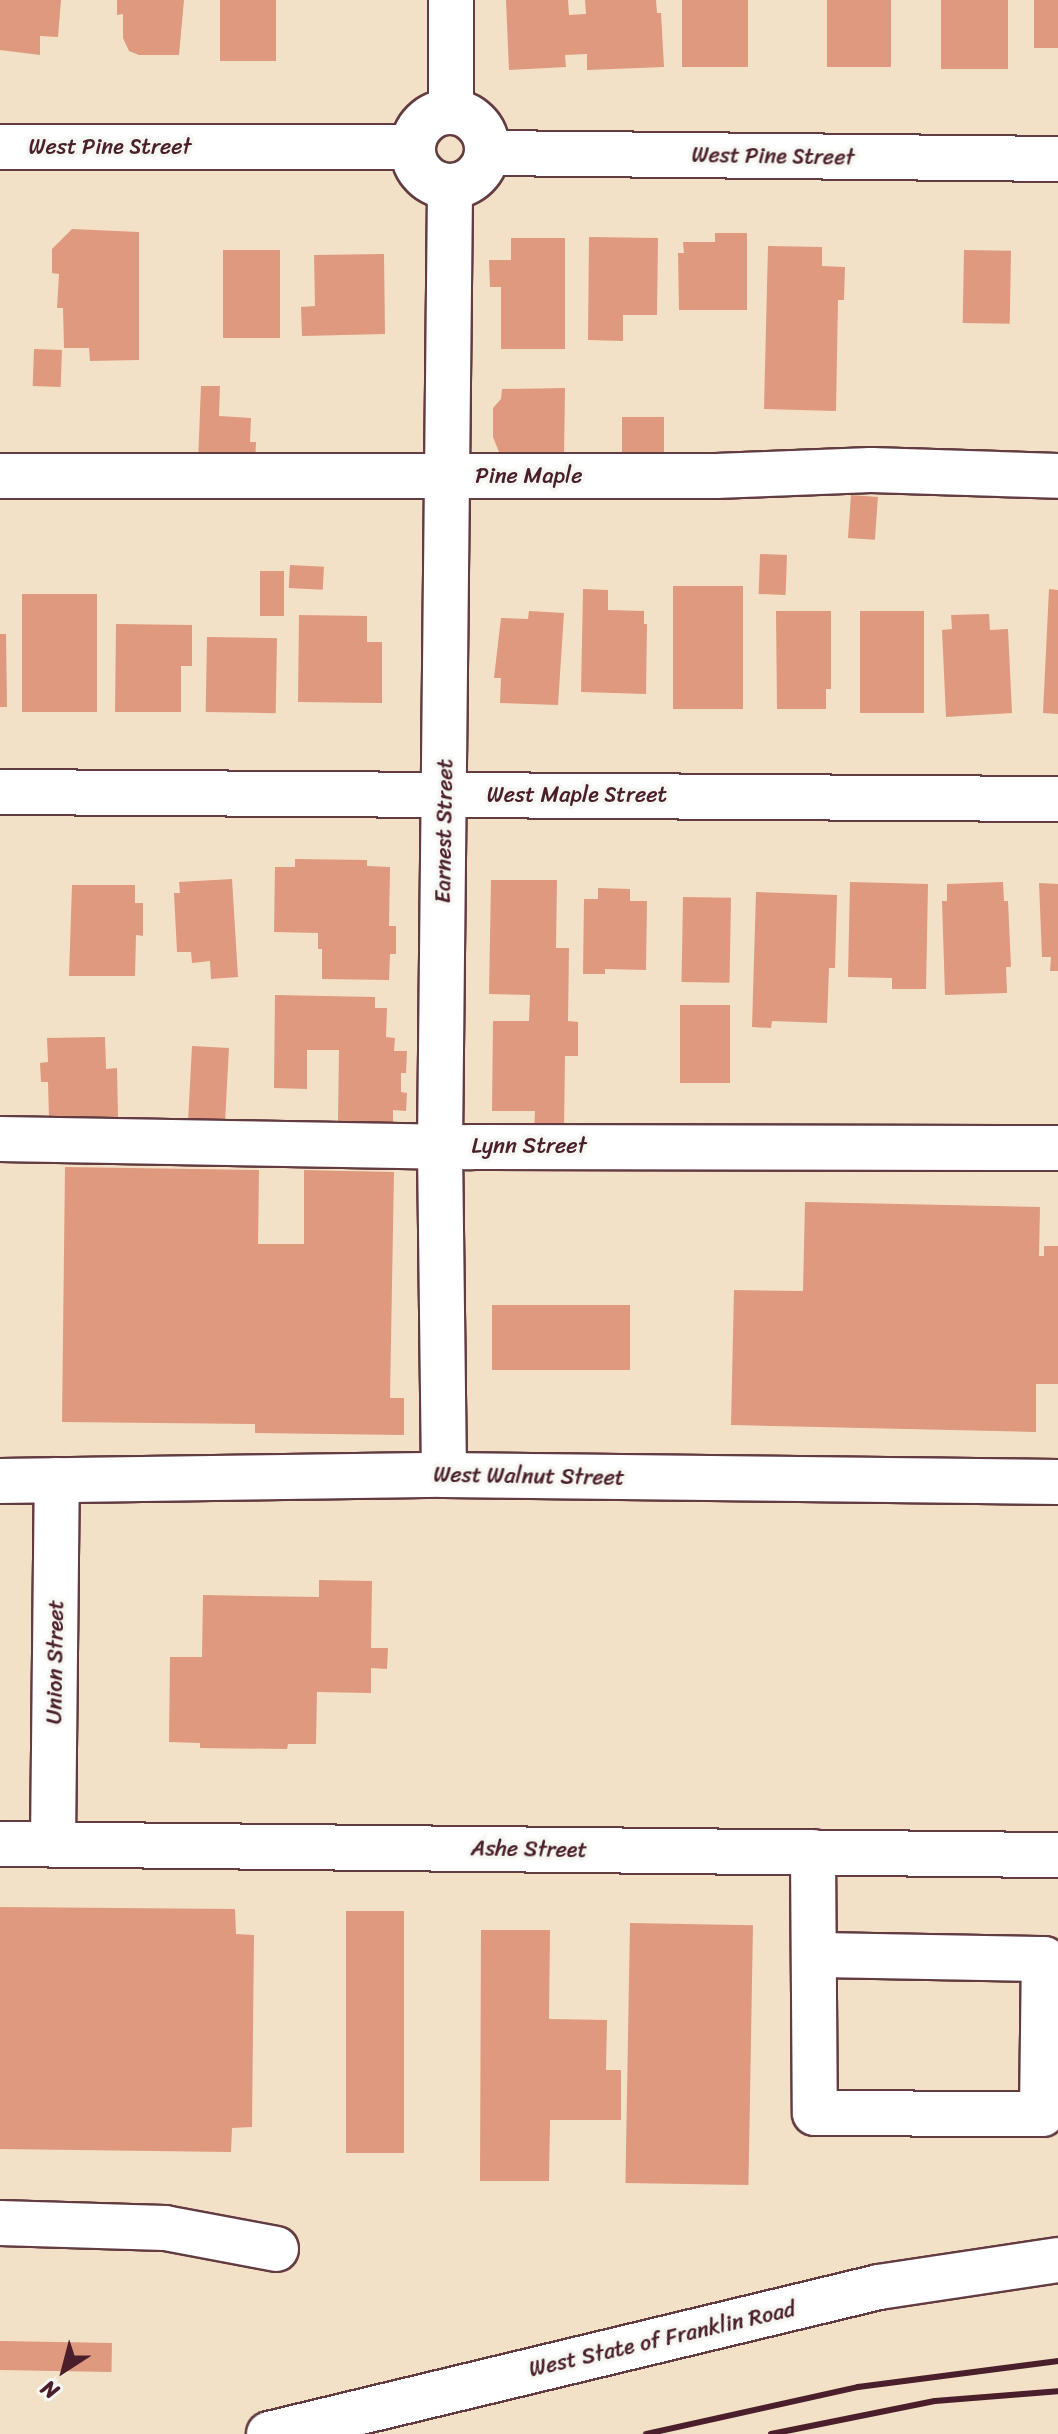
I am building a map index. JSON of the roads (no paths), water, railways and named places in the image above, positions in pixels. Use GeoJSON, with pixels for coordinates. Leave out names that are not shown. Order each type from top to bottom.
{"type":"FeatureCollection","features":[{"type":"Feature","properties":{"kind":"street"},"geometry":{"type":"LineString","coordinates":[[451,0],[451,111]]}},
{"type":"Feature","properties":{"kind":"street"},"geometry":{"type":"LineString","coordinates":[[451,111],[475,120],[483,129],[488,153],[478,174],[469,182],[450,186],[424,176],[416,166],[412,147],[418,128],[426,119],[451,111]]}},
{"type":"Feature","properties":{"kind":"street","name":"West Pine Street"},"geometry":{"type":"LineString","coordinates":[[0,147],[412,147]]}},
{"type":"Feature","properties":{"kind":"street","name":"West Pine Street"},"geometry":{"type":"LineString","coordinates":[[488,153],[1058,159]]}},
{"type":"Feature","properties":{"kind":"street","name":"Earnest Street"},"geometry":{"type":"LineString","coordinates":[[444,1475],[440,1146],[450,186]]}},
{"type":"Feature","properties":{"kind":"street","name":"Pine Maple"},"geometry":{"type":"LineString","coordinates":[[0,476],[716,476],[871,470],[1058,476]]}},
{"type":"Feature","properties":{"kind":"street","name":"West Maple Street"},"geometry":{"type":"LineString","coordinates":[[0,792],[1058,799]]}},
{"type":"Feature","properties":{"kind":"street","name":"Lynn Street"},"geometry":{"type":"LineString","coordinates":[[0,1139],[440,1146],[1058,1148]]}},
{"type":"Feature","properties":{"kind":"street","name":"West Walnut Street"},"geometry":{"type":"LineString","coordinates":[[0,1481],[444,1475],[1058,1482]]}},
{"type":"Feature","properties":{"kind":"street","name":"Union Street"},"geometry":{"type":"LineString","coordinates":[[53,1844],[57,1480]]}},
{"type":"Feature","properties":{"kind":"street","name":"Ashe Street"},"geometry":{"type":"LineString","coordinates":[[0,1844],[1058,1855]]}},
{"type":"Feature","properties":{"kind":"street"},"geometry":{"type":"LineString","coordinates":[[813,1852],[815,2113],[1042,2114],[1044,1959],[815,1955]]}},
{"type":"Feature","properties":{"kind":"street"},"geometry":{"type":"LineString","coordinates":[[0,2223],[165,2228],[276,2249]]}},
{"type":"Feature","properties":{"kind":"street","name":"West State of Franklin Road"},"geometry":{"type":"LineString","coordinates":[[269,2434],[879,2287],[1058,2260]]}},
{"type":"Feature","properties":{"kind":"railway"},"geometry":{"type":"LineString","coordinates":[[646,2434],[858,2387],[1058,2361]]}},
{"type":"Feature","properties":{"kind":"railway"},"geometry":{"type":"LineString","coordinates":[[771,2434],[935,2401],[1058,2391]]}}]}
